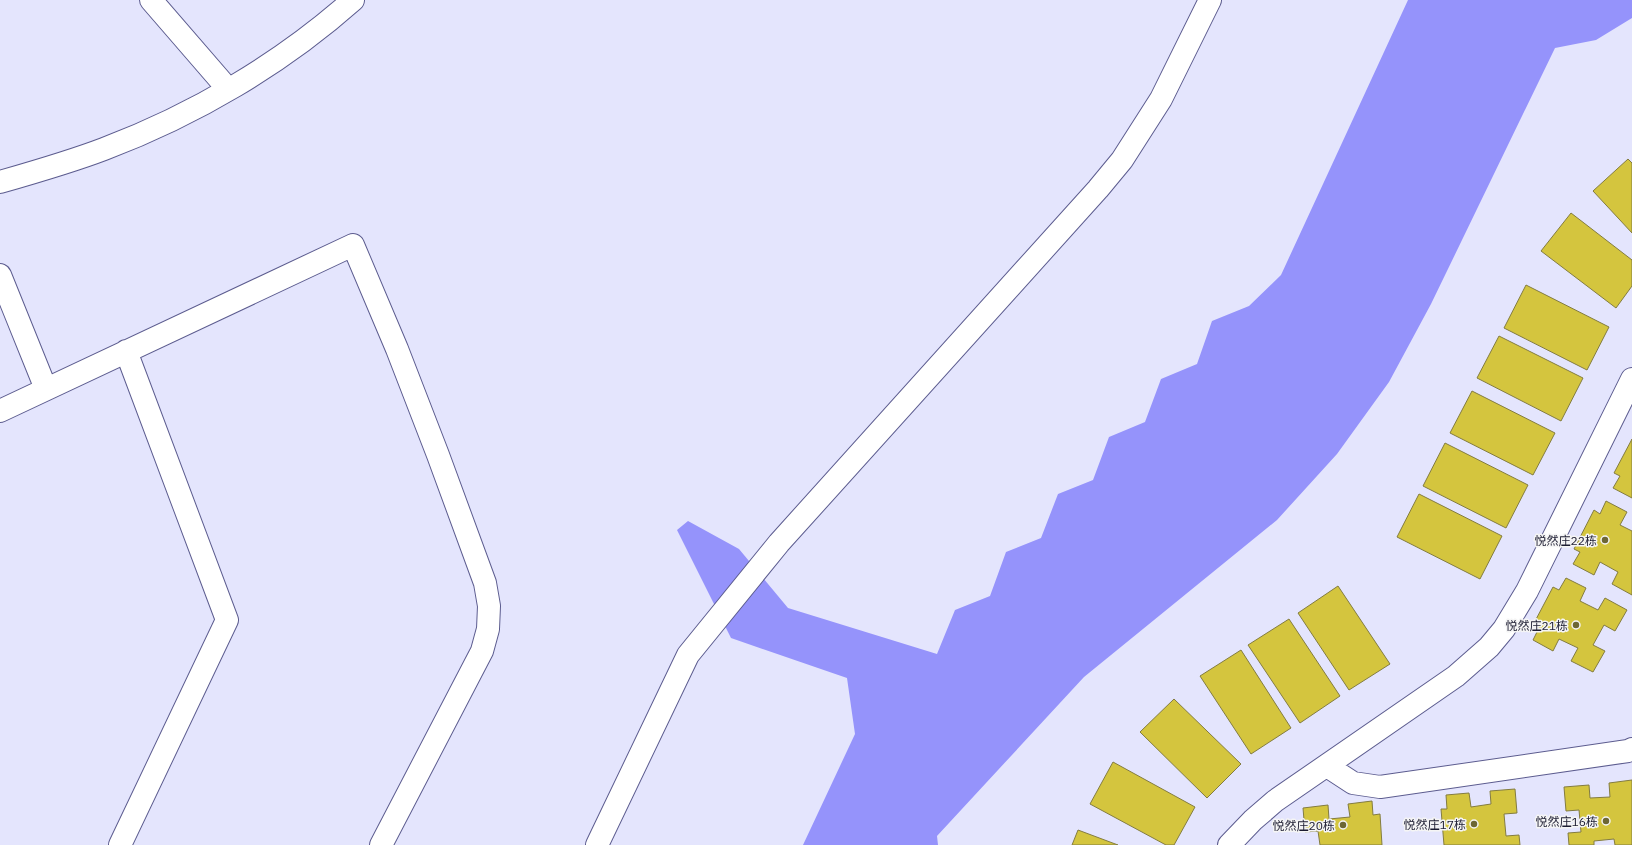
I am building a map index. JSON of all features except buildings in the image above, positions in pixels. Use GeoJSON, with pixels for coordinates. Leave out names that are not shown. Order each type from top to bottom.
{"type":"FeatureCollection","features":[{"type":"Feature","properties":{"kind":"lane"},"geometry":{"type":"LineString","coordinates":[[151,0],[228,89]]}},
{"type":"Feature","properties":{"kind":"lane"},"geometry":{"type":"LineString","coordinates":[[0,182],[53,167],[105,149],[156,127],[254,74],[300,42],[353,0]]}},
{"type":"Feature","properties":{"kind":"lane"},"geometry":{"type":"LineString","coordinates":[[596,845],[688,655],[779,543],[1122,160],[1161,99],[1210,0]]}},
{"type":"Feature","properties":{"kind":"lane"},"geometry":{"type":"LineString","coordinates":[[0,411],[353,245],[397,349],[438,455],[485,583],[489,606],[488,629],[482,651],[381,845]]}},
{"type":"Feature","properties":{"kind":"lane"},"geometry":{"type":"LineString","coordinates":[[0,275],[46,389]]}},
{"type":"Feature","properties":{"kind":"lane"},"geometry":{"type":"LineString","coordinates":[[120,845],[227,620],[126,351]]}},
{"type":"Feature","properties":{"kind":"lane"},"geometry":{"type":"LineString","coordinates":[[1229,845],[1252,820],[1275,801],[1456,676],[1489,647],[1504,629],[1527,591],[1632,380]]}},
{"type":"Feature","properties":{"kind":"lane"},"geometry":{"type":"LineString","coordinates":[[1327,766],[1353,783],[1380,787],[1628,751],[1632,749]]}},
{"type":"Feature","properties":{"kind":"shaded area"},"geometry":{"type":"Polygon","coordinates":[[[1408,0],[1632,0],[1632,18],[1596,40],[1555,48],[1431,304],[1389,382],[1337,454],[1277,520],[1084,677],[937,836],[938,845],[803,845],[855,734],[847,678],[731,638],[677,530],[688,521],[739,549],[788,608],[937,654],[955,610],[990,596],[1006,552],[1041,538],[1058,494],[1093,480],[1109,437],[1145,422],[1161,379],[1197,364],[1212,321],[1249,306],[1281,275],[1408,0]]]}},
{"type":"Feature","properties":{"kind":"place","name":"悦然庄22栋"},"geometry":{"type":"Point","coordinates":[1605,540]}},
{"type":"Feature","properties":{"kind":"place","name":"悦然庄21栋"},"geometry":{"type":"Point","coordinates":[1576,625]}},
{"type":"Feature","properties":{"kind":"place","name":"悦然庄16栋"},"geometry":{"type":"Point","coordinates":[1606,821]}},
{"type":"Feature","properties":{"kind":"place","name":"悦然庄17栋"},"geometry":{"type":"Point","coordinates":[1474,824]}},
{"type":"Feature","properties":{"kind":"place","name":"悦然庄20栋"},"geometry":{"type":"Point","coordinates":[1343,825]}}]}
